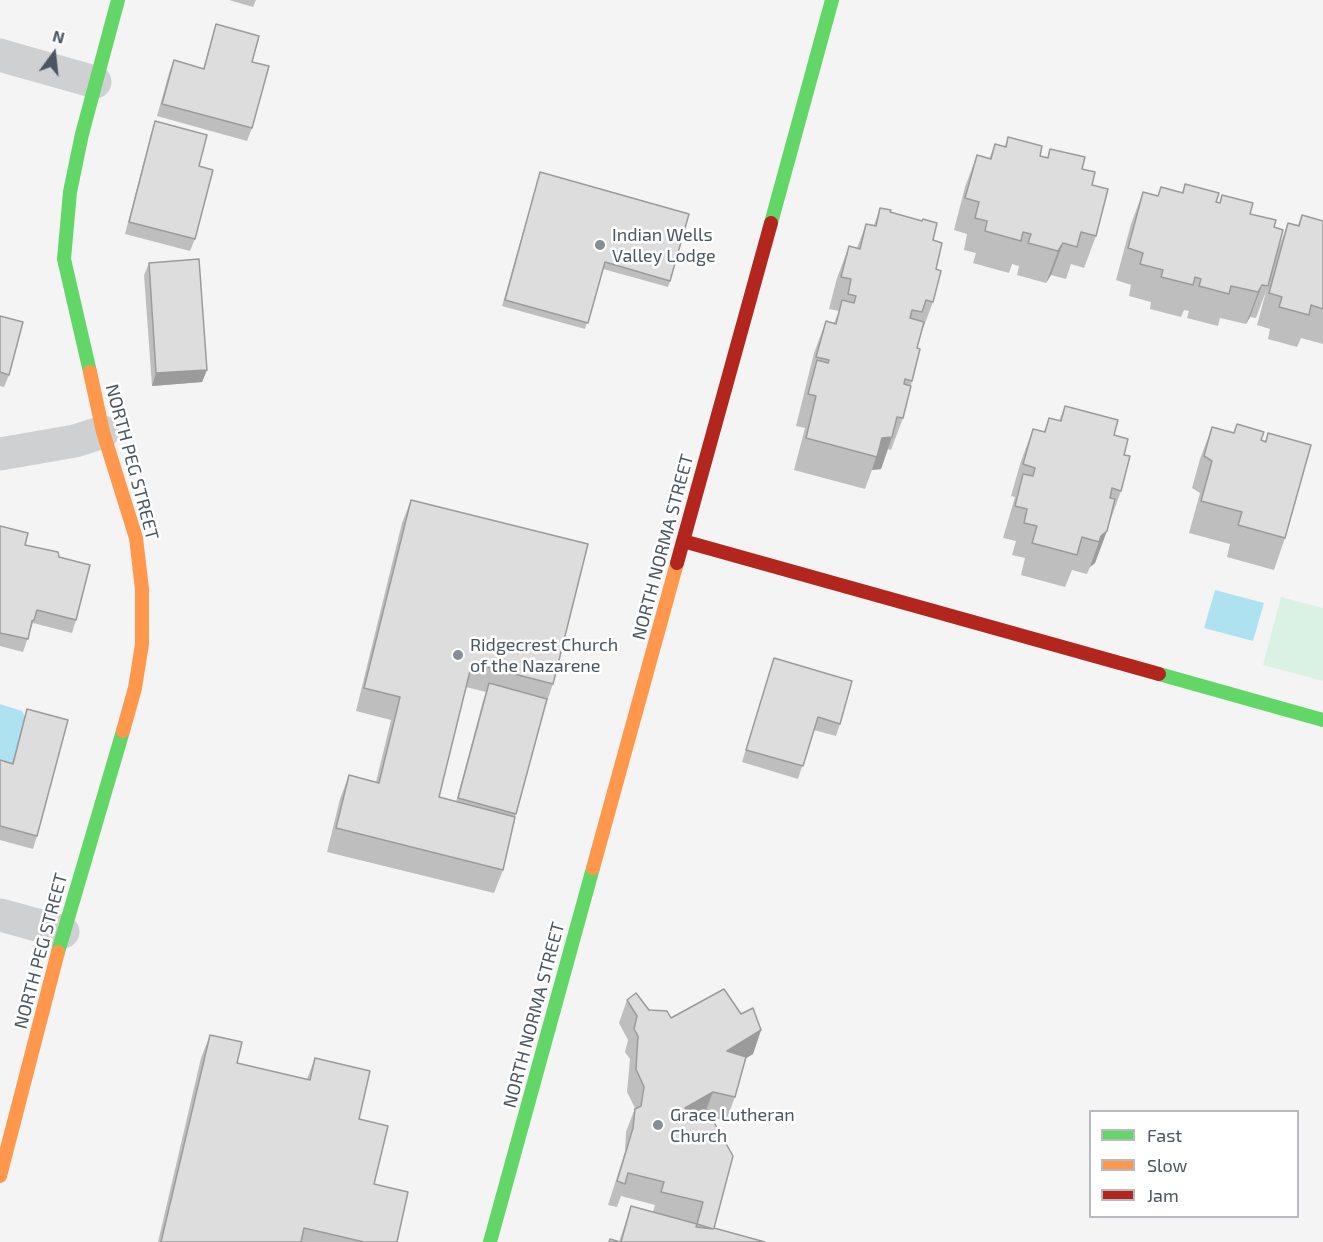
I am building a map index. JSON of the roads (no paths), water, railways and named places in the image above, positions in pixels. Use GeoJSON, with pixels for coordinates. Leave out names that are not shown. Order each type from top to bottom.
{"type":"FeatureCollection","features":[{"type":"Feature","properties":{"kind":"street","name":"NORTH PEG STREET"},"geometry":{"type":"LineString","coordinates":[[0,1176],[63,932],[135,688],[142,644],[142,589],[136,538],[104,432],[64,259],[70,192],[95,82],[118,0]]}},
{"type":"Feature","properties":{"kind":"street","name":"NORTH NORMA STREET"},"geometry":{"type":"LineString","coordinates":[[489,1242],[832,0]]}},
{"type":"Feature","properties":{"kind":"street"},"geometry":{"type":"LineString","coordinates":[[0,55],[95,82]]}},
{"type":"Feature","properties":{"kind":"street"},"geometry":{"type":"LineString","coordinates":[[0,454],[75,441],[104,432]]}},
{"type":"Feature","properties":{"kind":"street"},"geometry":{"type":"LineString","coordinates":[[683,541],[1323,720]]}},
{"type":"Feature","properties":{"kind":"street"},"geometry":{"type":"LineString","coordinates":[[0,915],[63,932]]}},
{"type":"Feature","properties":{"kind":"water"},"geometry":{"type":"Polygon","coordinates":[[[1215,590],[1264,603],[1253,641],[1204,628],[1215,590]]]}},
{"type":"Feature","properties":{"kind":"water"},"geometry":{"type":"Polygon","coordinates":[[[0,704],[22,711],[26,718],[15,769],[0,766],[0,704]]]}},
{"type":"Feature","properties":{"kind":"place","name":"Indian Wells Valley Lodge"},"geometry":{"type":"Point","coordinates":[600,245]}},
{"type":"Feature","properties":{"kind":"place","name":"Ridgecrest Church of the Nazarene"},"geometry":{"type":"Point","coordinates":[458,655]}},
{"type":"Feature","properties":{"kind":"place","name":"Grace Lutheran Church"},"geometry":{"type":"Point","coordinates":[658,1125]}}]}
